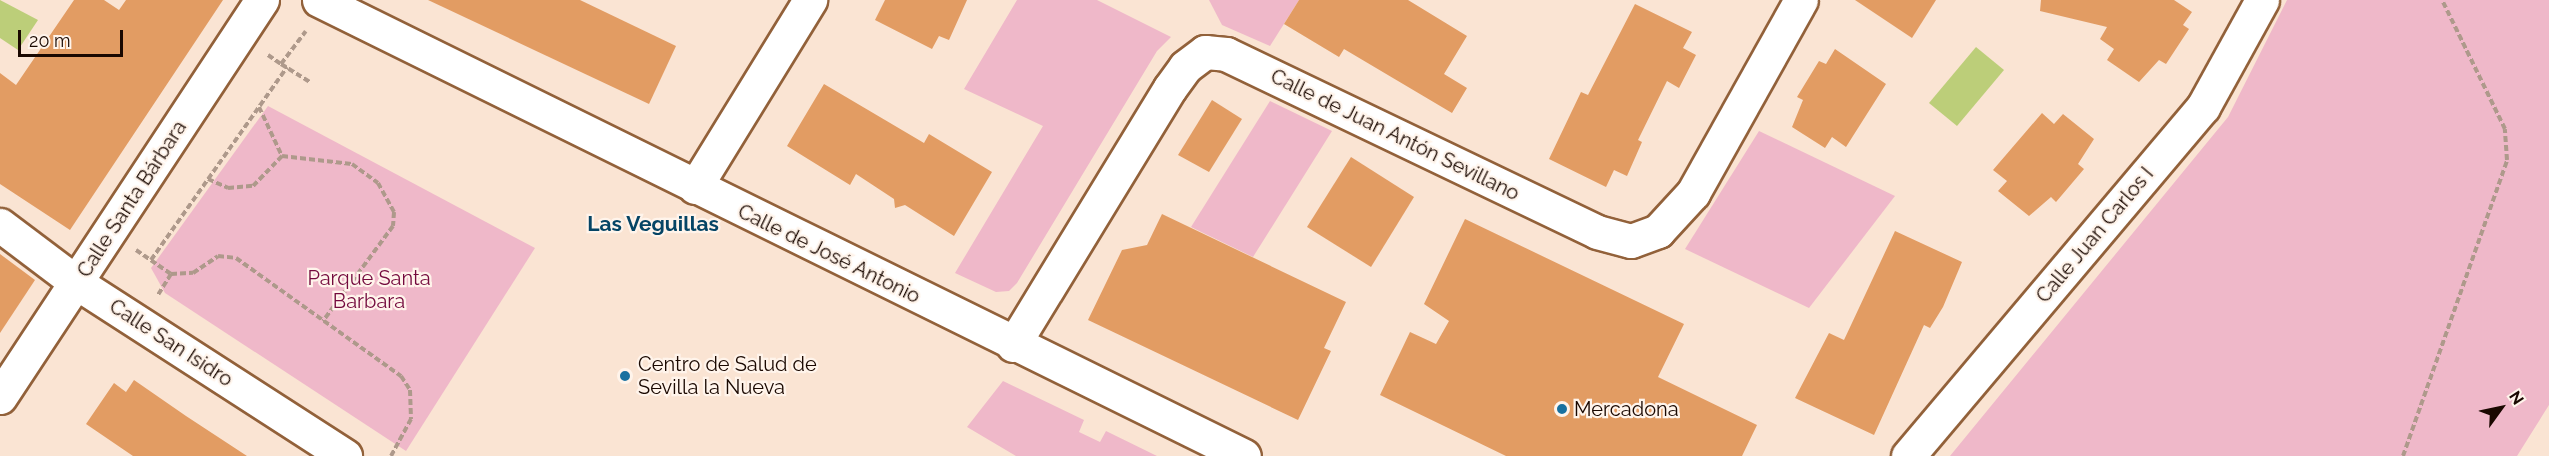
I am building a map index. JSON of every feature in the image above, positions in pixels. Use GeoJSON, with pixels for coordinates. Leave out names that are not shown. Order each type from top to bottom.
{"type":"FeatureCollection","features":[{"type":"Feature","properties":{"kind":"street","name":"Calle Santa Bárbara"},"geometry":{"type":"LineString","coordinates":[[0,397],[110,234],[262,0]]}},
{"type":"Feature","properties":{"kind":"street","name":"Calle de José Antonio"},"geometry":{"type":"LineString","coordinates":[[319,0],[1013,345],[1244,456]]}},
{"type":"Feature","properties":{"kind":"street"},"geometry":{"type":"LineString","coordinates":[[695,187],[810,0]]}},
{"type":"Feature","properties":{"kind":"street","name":"Calle de Juan Antón Sevillano"},"geometry":{"type":"LineString","coordinates":[[1013,345],[1170,88],[1185,67],[1205,52],[1226,54],[1598,232],[1631,241],[1658,231],[1693,193],[1801,0]]}},
{"type":"Feature","properties":{"kind":"street","name":"Calle Juan Carlos I"},"geometry":{"type":"LineString","coordinates":[[1908,456],[2204,107],[2262,0]]}},
{"type":"Feature","properties":{"kind":"street","name":"Calle San Isidro"},"geometry":{"type":"LineString","coordinates":[[0,225],[77,283],[345,456]]}},
{"type":"Feature","properties":{"kind":"path"},"geometry":{"type":"LineString","coordinates":[[2403,456],[2507,160],[2505,129],[2442,0]]}},
{"type":"Feature","properties":{"kind":"path"},"geometry":{"type":"LineString","coordinates":[[281,64],[305,31],[314,35]]}},
{"type":"Feature","properties":{"kind":"path"},"geometry":{"type":"LineString","coordinates":[[240,36],[310,82]]}},
{"type":"Feature","properties":{"kind":"path"},"geometry":{"type":"LineString","coordinates":[[152,260],[287,68]]}},
{"type":"Feature","properties":{"kind":"path"},"geometry":{"type":"LineString","coordinates":[[260,107],[282,156]]}},
{"type":"Feature","properties":{"kind":"path"},"geometry":{"type":"LineString","coordinates":[[208,179],[228,188],[253,186],[282,156]]}},
{"type":"Feature","properties":{"kind":"path"},"geometry":{"type":"LineString","coordinates":[[282,156],[352,164],[378,183],[393,212],[393,225],[323,321]]}},
{"type":"Feature","properties":{"kind":"path"},"geometry":{"type":"LineString","coordinates":[[110,234],[171,274],[193,273],[225,255],[401,376],[410,390],[411,419],[391,456]]}},
{"type":"Feature","properties":{"kind":"path"},"geometry":{"type":"LineString","coordinates":[[140,323],[171,274]]}},
{"type":"Feature","properties":{"kind":"green space"},"geometry":{"type":"Polygon","coordinates":[[[1017,0],[1097,0],[1171,37],[1157,51],[1017,283],[1009,291],[996,292],[955,273],[1043,126],[964,89],[1017,0]]]}},
{"type":"Feature","properties":{"kind":"green space"},"geometry":{"type":"Polygon","coordinates":[[[1209,0],[1299,0],[1270,46],[1222,25],[1209,0]]]}},
{"type":"Feature","properties":{"kind":"green space"},"geometry":{"type":"Polygon","coordinates":[[[2287,0],[2549,0],[2549,405],[2517,456],[1950,456],[2228,117],[2287,0]]]}},
{"type":"Feature","properties":{"kind":"green space"},"geometry":{"type":"Polygon","coordinates":[[[1270,101],[1332,131],[1253,257],[1191,227],[1270,101]]]}},
{"type":"Feature","properties":{"kind":"green space","name":"Parque Santa Barbara"},"geometry":{"type":"Polygon","coordinates":[[[268,106],[535,248],[406,451],[165,293],[151,268],[268,106]]]}},
{"type":"Feature","properties":{"kind":"green space"},"geometry":{"type":"Polygon","coordinates":[[[1759,131],[1895,196],[1809,308],[1685,249],[1759,131]]]}},
{"type":"Feature","properties":{"kind":"green space"},"geometry":{"type":"Polygon","coordinates":[[[1003,381],[1084,420],[1079,432],[1100,442],[1106,431],[1157,456],[1016,456],[967,427],[1003,381]]]}},
{"type":"Feature","properties":{"kind":"shaded area"},"geometry":{"type":"Polygon","coordinates":[[[0,0],[38,20],[18,50],[0,38],[0,0]]]}},
{"type":"Feature","properties":{"kind":"shaded area"},"geometry":{"type":"Polygon","coordinates":[[[1976,47],[2004,70],[1957,126],[1929,103],[1976,47]]]}},
{"type":"Feature","properties":{"kind":"building"},"geometry":{"type":"Polygon","coordinates":[[[74,0],[104,0],[119,10],[126,0],[223,0],[70,230],[0,184],[0,73],[16,85],[74,0]]]}},
{"type":"Feature","properties":{"kind":"building"},"geometry":{"type":"Polygon","coordinates":[[[428,0],[580,0],[676,46],[649,104],[428,0]]]}},
{"type":"Feature","properties":{"kind":"building"},"geometry":{"type":"Polygon","coordinates":[[[885,0],[967,0],[949,40],[939,36],[932,49],[875,20],[885,0]]]}},
{"type":"Feature","properties":{"kind":"building"},"geometry":{"type":"Polygon","coordinates":[[[1299,0],[1408,0],[1467,36],[1444,74],[1467,88],[1452,113],[1344,49],[1339,57],[1284,24],[1299,0]]]}},
{"type":"Feature","properties":{"kind":"building"},"geometry":{"type":"Polygon","coordinates":[[[1855,0],[1936,0],[1912,38],[1855,0]]]}},
{"type":"Feature","properties":{"kind":"building"},"geometry":{"type":"Polygon","coordinates":[[[2041,0],[2174,0],[2192,12],[2183,25],[2189,29],[2166,64],[2159,60],[2139,82],[2107,60],[2114,49],[2100,39],[2107,27],[2040,11],[2041,0]]]}},
{"type":"Feature","properties":{"kind":"building"},"geometry":{"type":"Polygon","coordinates":[[[1635,4],[1692,32],[1683,48],[1696,55],[1679,88],[1667,81],[1638,140],[1642,142],[1627,176],[1614,170],[1606,187],[1549,159],[1581,92],[1588,95],[1635,4]]]}},
{"type":"Feature","properties":{"kind":"building"},"geometry":{"type":"Polygon","coordinates":[[[1835,49],[1886,84],[1846,147],[1832,137],[1825,148],[1792,127],[1803,100],[1797,97],[1819,61],[1826,64],[1835,49]]]}},
{"type":"Feature","properties":{"kind":"building"},"geometry":{"type":"Polygon","coordinates":[[[824,84],[924,143],[929,134],[992,172],[954,236],[905,205],[895,208],[894,199],[856,174],[850,185],[787,146],[824,84]]]}},
{"type":"Feature","properties":{"kind":"building"},"geometry":{"type":"Polygon","coordinates":[[[1212,100],[1242,119],[1209,172],[1178,155],[1212,100]]]}},
{"type":"Feature","properties":{"kind":"building"},"geometry":{"type":"Polygon","coordinates":[[[2042,113],[2054,124],[2063,114],[2094,139],[2078,164],[2084,169],[2056,202],[2051,197],[2029,216],[1998,191],[2007,181],[1993,170],[2042,113]]]}},
{"type":"Feature","properties":{"kind":"building"},"geometry":{"type":"Polygon","coordinates":[[[1351,157],[1414,197],[1371,267],[1307,227],[1351,157]]]}},
{"type":"Feature","properties":{"kind":"building"},"geometry":{"type":"Polygon","coordinates":[[[1162,214],[1346,302],[1324,348],[1331,351],[1298,420],[1088,320],[1122,250],[1147,245],[1162,214]]]}},
{"type":"Feature","properties":{"kind":"building"},"geometry":{"type":"Polygon","coordinates":[[[1465,219],[1684,324],[1658,377],[1757,425],[1742,456],[1506,456],[1380,395],[1410,332],[1436,344],[1449,321],[1424,304],[1465,219]]]}},
{"type":"Feature","properties":{"kind":"building"},"geometry":{"type":"Polygon","coordinates":[[[1895,231],[1962,262],[1943,307],[1930,328],[1924,325],[1874,435],[1795,398],[1829,333],[1844,340],[1895,231]]]}},
{"type":"Feature","properties":{"kind":"building"},"geometry":{"type":"Polygon","coordinates":[[[0,254],[35,280],[0,333],[0,254]]]}},
{"type":"Feature","properties":{"kind":"building"},"geometry":{"type":"Polygon","coordinates":[[[134,380],[247,456],[133,456],[86,424],[114,383],[126,392],[134,380]]]}},
{"type":"Feature","properties":{"kind":"place","name":"Centro de Salud de Sevilla la Nueva"},"geometry":{"type":"Point","coordinates":[625,376]}},
{"type":"Feature","properties":{"kind":"place","name":"Mercadona"},"geometry":{"type":"Point","coordinates":[1562,409]}},
{"type":"Feature","properties":{"kind":"district","name":"Las Veguillas"},"geometry":{"type":"Point","coordinates":[653,224]}}]}
